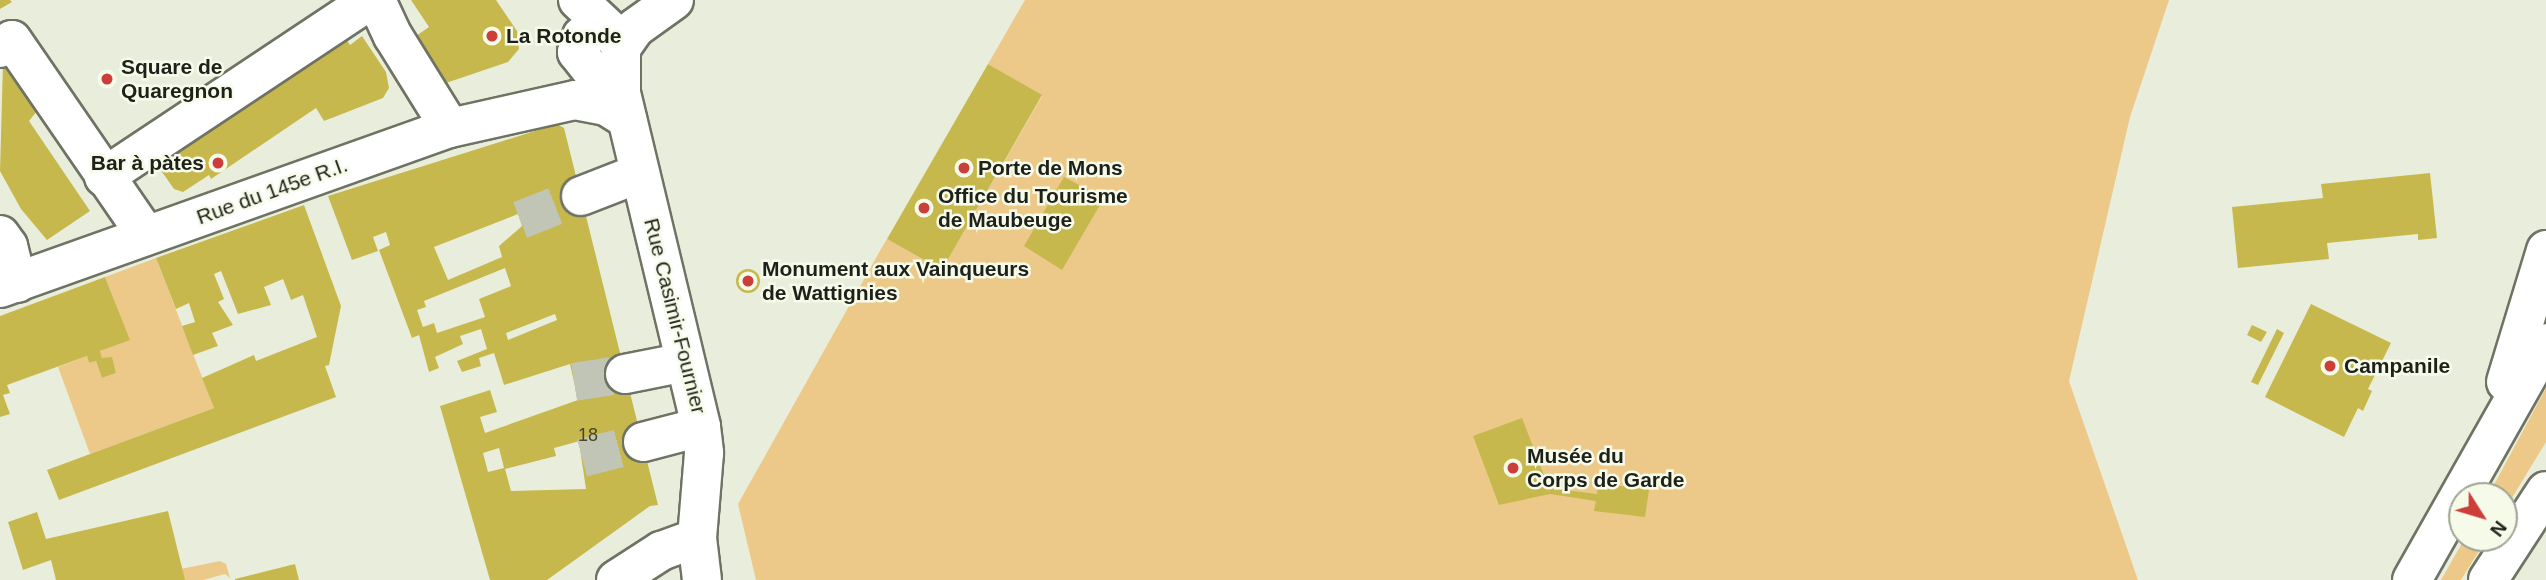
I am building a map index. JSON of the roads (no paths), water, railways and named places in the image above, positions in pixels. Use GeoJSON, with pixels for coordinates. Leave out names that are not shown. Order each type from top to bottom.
{"type":"FeatureCollection","features":[{"type":"Feature","properties":{"kind":"street"},"geometry":{"type":"LineString","coordinates":[[104,177],[370,0]]}},
{"type":"Feature","properties":{"kind":"street"},"geometry":{"type":"LineString","coordinates":[[376,0],[393,36],[450,128]]}},
{"type":"Feature","properties":{"kind":"street"},"geometry":{"type":"LineString","coordinates":[[548,107],[601,36],[674,0]]}},
{"type":"Feature","properties":{"kind":"street","name":"Rue Casimir-Fournier"},"geometry":{"type":"LineString","coordinates":[[601,36],[615,96],[627,119],[701,427],[704,453],[697,538],[702,580]]}},
{"type":"Feature","properties":{"kind":"street"},"geometry":{"type":"LineString","coordinates":[[0,48],[12,40],[104,177],[146,234]]}},
{"type":"Feature","properties":{"kind":"street","name":"Rue du 145e R.I."},"geometry":{"type":"LineString","coordinates":[[8,285],[450,128],[590,101],[627,119]]}},
{"type":"Feature","properties":{"kind":"street"},"geometry":{"type":"LineString","coordinates":[[581,196],[640,173]]}},
{"type":"Feature","properties":{"kind":"street"},"geometry":{"type":"LineString","coordinates":[[0,235],[8,246],[8,285]]}},
{"type":"Feature","properties":{"kind":"street"},"geometry":{"type":"LineString","coordinates":[[2485,451],[2546,250]]}},
{"type":"Feature","properties":{"kind":"street"},"geometry":{"type":"LineString","coordinates":[[2413,580],[2546,343]]}},
{"type":"Feature","properties":{"kind":"street"},"geometry":{"type":"LineString","coordinates":[[625,374],[685,362]]}},
{"type":"Feature","properties":{"kind":"street"},"geometry":{"type":"LineString","coordinates":[[643,442],[701,427]]}},
{"type":"Feature","properties":{"kind":"street"},"geometry":{"type":"LineString","coordinates":[[2488,580],[2546,491]]}},
{"type":"Feature","properties":{"kind":"street"},"geometry":{"type":"LineString","coordinates":[[616,580],[661,551],[697,538]]}},
{"type":"Feature","properties":{"kind":"tunnel"},"geometry":{"type":"LineString","coordinates":[[520,220],[581,196]]}},
{"type":"Feature","properties":{"kind":"tunnel"},"geometry":{"type":"LineString","coordinates":[[574,382],[625,374]]}},
{"type":"Feature","properties":{"kind":"tunnel"},"geometry":{"type":"LineString","coordinates":[[582,458],[643,442]]}},
{"type":"Feature","properties":{"kind":"place","name":"La Rotonde"},"geometry":{"type":"Point","coordinates":[492,36]}},
{"type":"Feature","properties":{"kind":"place","name":"Square de Quaregnon"},"geometry":{"type":"Point","coordinates":[107,79]}},
{"type":"Feature","properties":{"kind":"place","name":"Bar à pàtes"},"geometry":{"type":"Point","coordinates":[218,163]}},
{"type":"Feature","properties":{"kind":"place","name":"Porte de Mons"},"geometry":{"type":"Point","coordinates":[964,168]}},
{"type":"Feature","properties":{"kind":"place","name":"Office du Tourisme de Maubeuge"},"geometry":{"type":"Point","coordinates":[924,208]}},
{"type":"Feature","properties":{"kind":"place","name":"Monument aux Vainqueurs de Wattignies"},"geometry":{"type":"Point","coordinates":[748,281]}},
{"type":"Feature","properties":{"kind":"place","name":"Campanile"},"geometry":{"type":"Point","coordinates":[2330,366]}},
{"type":"Feature","properties":{"kind":"place","name":"Musée du Corps de Garde"},"geometry":{"type":"Point","coordinates":[1513,468]}}]}
